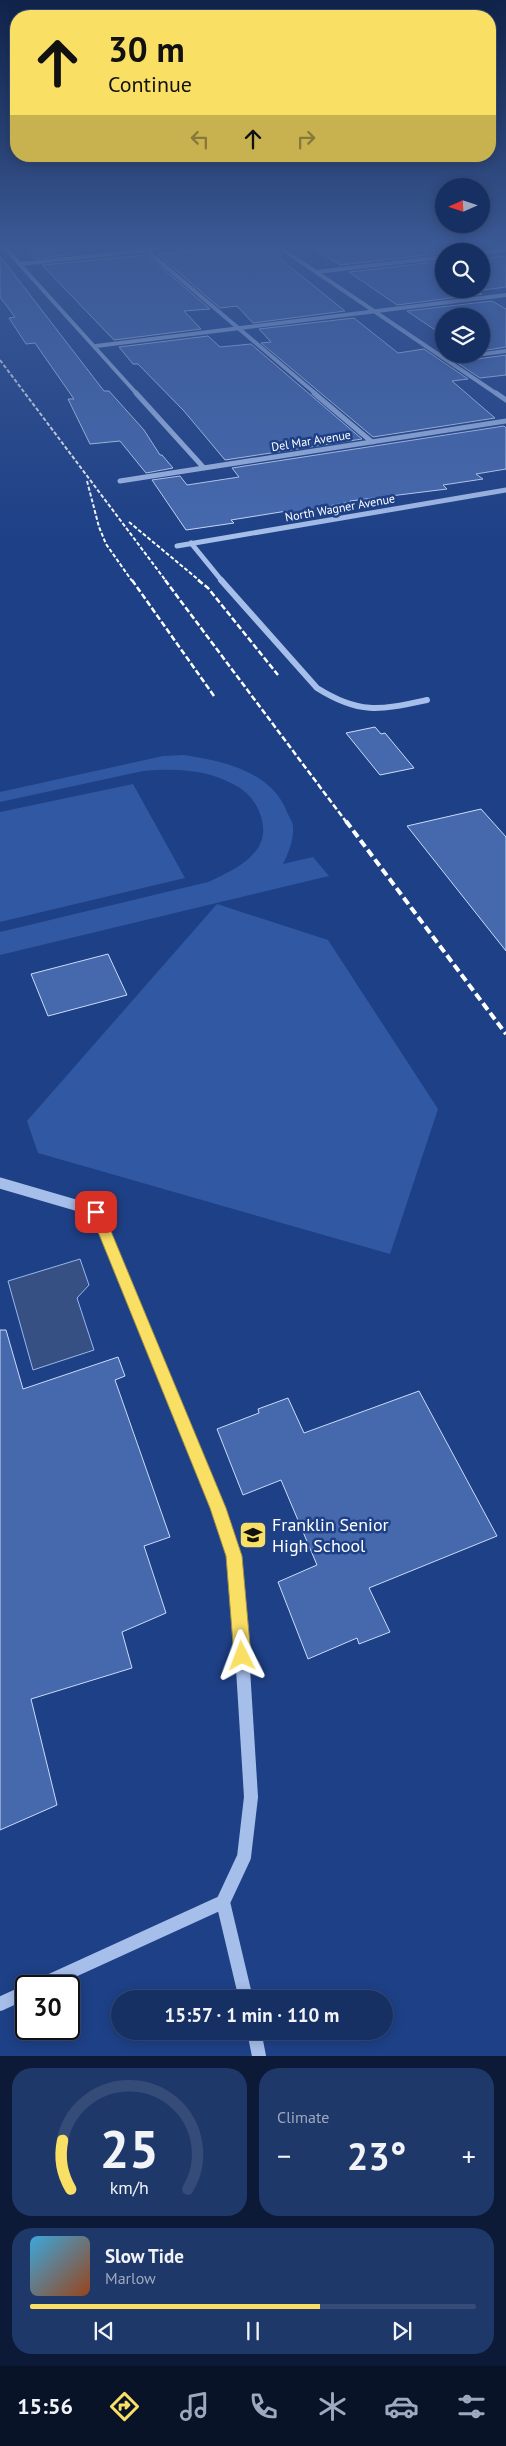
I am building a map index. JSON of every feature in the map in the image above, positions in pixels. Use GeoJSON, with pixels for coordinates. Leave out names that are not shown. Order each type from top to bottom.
{"type":"FeatureCollection","features":[{"type":"Feature","properties":{"kind":"street"},"geometry":{"type":"LineString","coordinates":[[96,346],[104,345]]}},
{"type":"Feature","properties":{"kind":"street"},"geometry":{"type":"LineString","coordinates":[[258,345],[372,442]]}},
{"type":"Feature","properties":{"kind":"street"},"geometry":{"type":"LineString","coordinates":[[96,346],[204,468]]}},
{"type":"Feature","properties":{"kind":"street"},"geometry":{"type":"LineString","coordinates":[[490,353],[506,351]]}},
{"type":"Feature","properties":{"kind":"street"},"geometry":{"type":"LineString","coordinates":[[452,363],[506,400]]}},
{"type":"Feature","properties":{"kind":"street","name":"Del Mar Avenue"},"geometry":{"type":"LineString","coordinates":[[120,481],[506,421]]}},
{"type":"Feature","properties":{"kind":"street","name":"North Wagner Avenue"},"geometry":{"type":"LineString","coordinates":[[177,546],[506,490]]}},
{"type":"Feature","properties":{"kind":"street"},"geometry":{"type":"LineString","coordinates":[[191,543],[197,554],[316,688],[336,702],[362,709],[388,708],[427,700]]}},
{"type":"Feature","properties":{"kind":"street"},"geometry":{"type":"LineString","coordinates":[[0,1183],[96,1212],[218,1508],[234,1556],[251,1797],[244,1857],[223,1902],[244,1990]]}},
{"type":"Feature","properties":{"kind":"street"},"geometry":{"type":"LineString","coordinates":[[63,1975],[223,1902]]}},
{"type":"Feature","properties":{"kind":"street"},"geometry":{"type":"LineString","coordinates":[[0,2004],[15,1997]]}},
{"type":"Feature","properties":{"kind":"street"},"geometry":{"type":"LineString","coordinates":[[256,2040],[259,2056]]}},
{"type":"Feature","properties":{"kind":"shaded area"},"geometry":{"type":"Polygon","coordinates":[[[184,755],[244,770],[270,787],[280,798],[293,825],[292,842],[283,864],[313,857],[329,876],[0,955],[0,932],[208,882],[231,871],[251,856],[258,847],[262,837],[263,825],[259,811],[249,795],[237,786],[212,775],[178,770],[143,771],[0,802],[0,792],[163,756],[184,755]]]}},
{"type":"Feature","properties":{"kind":"shaded area"},"geometry":{"type":"Polygon","coordinates":[[[133,784],[185,878],[0,922],[0,812],[133,784]]]}},
{"type":"Feature","properties":{"kind":"shaded area"},"geometry":{"type":"Polygon","coordinates":[[[217,904],[328,940],[438,1109],[390,1254],[38,1153],[27,1121],[217,904]]]}},
{"type":"Feature","properties":{"kind":"shaded area"},"geometry":{"type":"Polygon","coordinates":[[[80,1259],[89,1285],[77,1298],[94,1350],[33,1370],[8,1281],[80,1259]]]}},
{"type":"Feature","properties":{"kind":"building"},"geometry":{"type":"Polygon","coordinates":[[[36,345],[69,345],[104,391],[109,391],[144,430],[160,455],[173,468],[146,473],[120,441],[90,444],[68,399],[74,399],[36,345]]]}},
{"type":"Feature","properties":{"kind":"building"},"geometry":{"type":"Polygon","coordinates":[[[136,345],[218,345],[220,347],[252,345],[362,439],[225,460],[184,411],[138,364],[133,364],[119,347],[136,345]]]}},
{"type":"Feature","properties":{"kind":"building"},"geometry":{"type":"Polygon","coordinates":[[[263,345],[388,345],[398,353],[424,349],[435,356],[435,363],[445,363],[468,379],[452,381],[495,418],[373,437],[263,345]]]}},
{"type":"Feature","properties":{"kind":"building"},"geometry":{"type":"Polygon","coordinates":[[[490,345],[506,345],[506,347],[490,350],[490,345]]]}},
{"type":"Feature","properties":{"kind":"building"},"geometry":{"type":"Polygon","coordinates":[[[506,355],[506,375],[480,378],[458,363],[490,363],[490,357],[506,355]]]}},
{"type":"Feature","properties":{"kind":"building"},"geometry":{"type":"Polygon","coordinates":[[[504,426],[506,428],[506,469],[476,474],[483,479],[443,485],[447,489],[350,501],[323,507],[325,509],[290,514],[287,511],[231,520],[234,523],[186,530],[152,480],[180,476],[187,485],[239,477],[232,468],[504,426]]]}},
{"type":"Feature","properties":{"kind":"building"},"geometry":{"type":"Polygon","coordinates":[[[375,727],[381,734],[385,733],[414,768],[380,775],[346,733],[375,727]]]}},
{"type":"Feature","properties":{"kind":"building"},"geometry":{"type":"Polygon","coordinates":[[[481,809],[506,837],[506,951],[407,826],[481,809]]]}},
{"type":"Feature","properties":{"kind":"building"},"geometry":{"type":"Polygon","coordinates":[[[108,954],[127,995],[48,1016],[31,974],[108,954]]]}},
{"type":"Feature","properties":{"kind":"building"},"geometry":{"type":"Polygon","coordinates":[[[0,1330],[6,1330],[23,1389],[118,1357],[125,1376],[115,1380],[170,1537],[144,1546],[166,1613],[122,1632],[132,1668],[31,1699],[57,1805],[0,1830],[0,1330]]]}},
{"type":"Feature","properties":{"kind":"building"},"geometry":{"type":"Polygon","coordinates":[[[419,1391],[497,1536],[369,1588],[390,1632],[359,1644],[357,1638],[308,1659],[278,1582],[317,1565],[281,1480],[243,1495],[217,1429],[259,1413],[258,1409],[288,1398],[304,1433],[419,1391]]]}},
{"type":"Feature","properties":{"kind":"railway"},"geometry":{"type":"LineString","coordinates":[[0,360],[166,581]]}},
{"type":"Feature","properties":{"kind":"railway"},"geometry":{"type":"LineString","coordinates":[[87,481],[99,527],[106,544],[132,581]]}},
{"type":"Feature","properties":{"kind":"railway"},"geometry":{"type":"LineString","coordinates":[[129,522],[200,581]]}},
{"type":"Feature","properties":{"kind":"railway"},"geometry":{"type":"LineString","coordinates":[[132,580],[214,696]]}},
{"type":"Feature","properties":{"kind":"railway"},"geometry":{"type":"LineString","coordinates":[[165,580],[347,823]]}},
{"type":"Feature","properties":{"kind":"railway"},"geometry":{"type":"LineString","coordinates":[[198,580],[208,588],[278,675]]}},
{"type":"Feature","properties":{"kind":"railway"},"geometry":{"type":"LineString","coordinates":[[346,821],[506,1034]]}},
{"type":"Feature","properties":{"kind":"place","name":"Franklin Senior High School"},"geometry":{"type":"Point","coordinates":[253,1535]}},
{"type":"Feature","properties":{"kind":"route"},"geometry":{"type":"LineString","coordinates":[[96,1212],[218,1508],[234,1556],[242,1656]]}}]}
